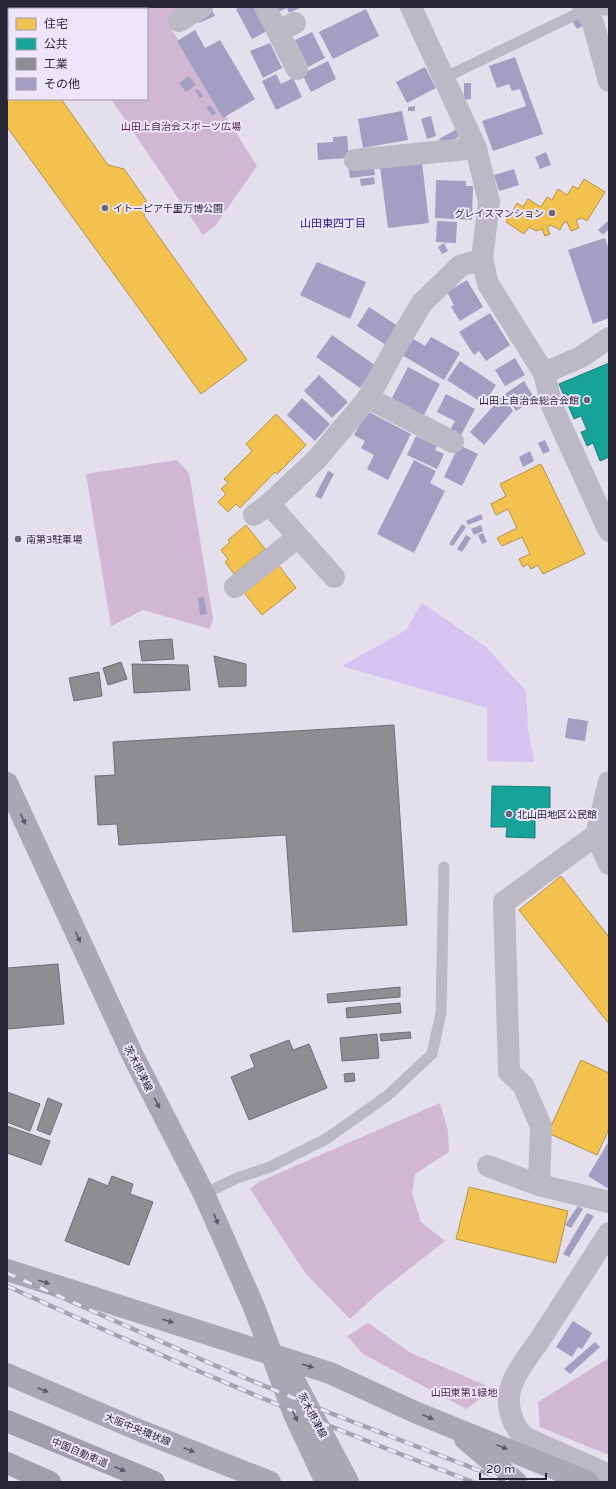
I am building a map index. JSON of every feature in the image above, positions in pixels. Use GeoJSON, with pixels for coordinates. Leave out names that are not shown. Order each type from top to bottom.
{"type":"FeatureCollection","features":[{"type":"Feature","properties":{"kind":"highway","name":"中国自動車道"},"geometry":{"type":"LineString","coordinates":[[7,1421],[154,1482]]}},
{"type":"Feature","properties":{"kind":"highway"},"geometry":{"type":"LineString","coordinates":[[7,1464],[50,1482]]}},
{"type":"Feature","properties":{"kind":"main road","name":"茨木摂津線"},"geometry":{"type":"LineString","coordinates":[[7,783],[132,1056],[204,1194],[254,1307],[294,1414],[317,1462],[339,1479]]}},
{"type":"Feature","properties":{"kind":"main road"},"geometry":{"type":"LineString","coordinates":[[7,1270],[330,1373],[417,1413],[588,1482]]}},
{"type":"Feature","properties":{"kind":"main road","name":"茨木摂津線"},"geometry":{"type":"LineString","coordinates":[[271,1353],[290,1372],[339,1479]]}},
{"type":"Feature","properties":{"kind":"main road","name":"大阪中央環状線"},"geometry":{"type":"LineString","coordinates":[[7,1374],[148,1434],[270,1482]]}},
{"type":"Feature","properties":{"kind":"main road"},"geometry":{"type":"LineString","coordinates":[[452,1427],[516,1482]]}},
{"type":"Feature","properties":{"kind":"street"},"geometry":{"type":"LineString","coordinates":[[179,21],[202,7]]}},
{"type":"Feature","properties":{"kind":"street"},"geometry":{"type":"LineString","coordinates":[[265,7],[286,27],[297,69]]}},
{"type":"Feature","properties":{"kind":"street"},"geometry":{"type":"LineString","coordinates":[[410,7],[476,148],[489,202],[482,259],[488,284],[544,373],[552,406],[609,531]]}},
{"type":"Feature","properties":{"kind":"street"},"geometry":{"type":"LineString","coordinates":[[584,8],[593,23],[608,70]]}},
{"type":"Feature","properties":{"kind":"street"},"geometry":{"type":"LineString","coordinates":[[355,160],[476,148]]}},
{"type":"Feature","properties":{"kind":"street"},"geometry":{"type":"LineString","coordinates":[[334,577],[298,537],[262,510],[317,459],[368,398],[394,350],[422,304],[460,266],[482,259]]}},
{"type":"Feature","properties":{"kind":"street"},"geometry":{"type":"LineString","coordinates":[[544,373],[581,357],[609,338]]}},
{"type":"Feature","properties":{"kind":"street"},"geometry":{"type":"LineString","coordinates":[[368,398],[453,442]]}},
{"type":"Feature","properties":{"kind":"street"},"geometry":{"type":"LineString","coordinates":[[235,587],[298,537]]}},
{"type":"Feature","properties":{"kind":"street"},"geometry":{"type":"LineString","coordinates":[[609,782],[596,835],[609,864]]}},
{"type":"Feature","properties":{"kind":"street"},"geometry":{"type":"LineString","coordinates":[[539,1185],[541,1126],[523,1085],[509,1072],[504,902],[596,835]]}},
{"type":"Feature","properties":{"kind":"street"},"geometry":{"type":"LineString","coordinates":[[488,1166],[539,1185],[609,1202]]}},
{"type":"Feature","properties":{"kind":"street"},"geometry":{"type":"LineString","coordinates":[[609,1233],[523,1366],[511,1387],[509,1399],[510,1411],[520,1434],[609,1475]]}},
{"type":"Feature","properties":{"kind":"lane"},"geometry":{"type":"LineString","coordinates":[[444,78],[584,8],[609,10]]}},
{"type":"Feature","properties":{"kind":"lane"},"geometry":{"type":"LineString","coordinates":[[204,1194],[237,1178],[270,1168],[326,1139],[387,1096],[432,1054],[441,1013],[444,867]]}},
{"type":"Feature","properties":{"kind":"green space","name":"山田上自治会スポーツ広場"},"geometry":{"type":"Polygon","coordinates":[[[190,7],[167,22],[257,166],[215,226],[203,235],[112,100],[148,100],[148,8],[52,8],[190,7]]]}},
{"type":"Feature","properties":{"kind":"green space"},"geometry":{"type":"Polygon","coordinates":[[[177,460],[189,473],[213,619],[210,629],[143,610],[111,626],[86,474],[177,460]]]}},
{"type":"Feature","properties":{"kind":"green space"},"geometry":{"type":"Polygon","coordinates":[[[440,1103],[448,1131],[449,1152],[415,1174],[412,1193],[421,1222],[445,1241],[376,1295],[350,1319],[306,1274],[250,1189],[257,1183],[440,1103]]]}},
{"type":"Feature","properties":{"kind":"green space","name":"山田東第1緑地"},"geometry":{"type":"Polygon","coordinates":[[[368,1323],[411,1353],[494,1389],[466,1409],[363,1354],[347,1336],[368,1323]]]}},
{"type":"Feature","properties":{"kind":"green space"},"geometry":{"type":"Polygon","coordinates":[[[609,1358],[609,1455],[540,1427],[538,1402],[609,1358]]]}},
{"type":"Feature","properties":{"kind":"sand"},"geometry":{"type":"Polygon","coordinates":[[[422,603],[486,647],[526,691],[528,729],[534,762],[487,761],[487,708],[342,666],[406,630],[422,603]]]}},
{"type":"Feature","properties":{"kind":"building: 住宅","name":"イトーピア千里万博公園"},"geometry":{"type":"Polygon","coordinates":[[[7,24],[8,100],[62,100],[108,165],[124,169],[146,200],[144,216],[247,360],[201,394],[7,127],[7,24]]]}},
{"type":"Feature","properties":{"kind":"building: 住宅","name":"グレイスマンション"},"geometry":{"type":"Polygon","coordinates":[[[584,179],[605,192],[587,221],[582,218],[576,220],[579,228],[571,231],[567,222],[564,222],[560,230],[551,225],[547,227],[550,234],[545,236],[542,229],[536,231],[529,227],[524,234],[506,222],[517,203],[523,207],[528,199],[541,207],[547,197],[552,200],[558,189],[567,195],[573,186],[578,189],[584,179]]]}},
{"type":"Feature","properties":{"kind":"building: 住宅"},"geometry":{"type":"Polygon","coordinates":[[[276,414],[306,445],[277,474],[275,472],[240,508],[236,504],[228,512],[218,502],[226,494],[221,489],[228,483],[224,479],[252,451],[246,444],[276,414]]]}},
{"type":"Feature","properties":{"kind":"building: 住宅"},"geometry":{"type":"Polygon","coordinates":[[[541,464],[585,554],[543,574],[538,565],[531,569],[528,564],[523,567],[519,559],[530,554],[522,537],[502,546],[497,538],[517,528],[508,509],[496,515],[491,504],[506,496],[500,484],[541,464]]]}},
{"type":"Feature","properties":{"kind":"building: 住宅"},"geometry":{"type":"Polygon","coordinates":[[[246,525],[265,549],[234,574],[225,562],[228,559],[221,550],[230,542],[228,540],[246,525]]]}},
{"type":"Feature","properties":{"kind":"building: 住宅"},"geometry":{"type":"Polygon","coordinates":[[[277,563],[296,588],[262,615],[242,590],[277,563]]]}},
{"type":"Feature","properties":{"kind":"building: 住宅"},"geometry":{"type":"Polygon","coordinates":[[[561,876],[609,937],[609,1024],[519,910],[561,876]]]}},
{"type":"Feature","properties":{"kind":"building: 住宅"},"geometry":{"type":"Polygon","coordinates":[[[581,1060],[609,1073],[609,1129],[597,1155],[548,1133],[581,1060]]]}},
{"type":"Feature","properties":{"kind":"building: 住宅"},"geometry":{"type":"Polygon","coordinates":[[[469,1187],[568,1211],[556,1263],[456,1239],[469,1187]]]}},
{"type":"Feature","properties":{"kind":"building: 公共","name":"山田上自治会総合会館"},"geometry":{"type":"Polygon","coordinates":[[[609,363],[609,457],[600,461],[593,443],[587,446],[581,432],[587,430],[581,416],[574,419],[559,384],[609,363]]]}},
{"type":"Feature","properties":{"kind":"building: 公共","name":"北山田地区公民館"},"geometry":{"type":"Polygon","coordinates":[[[492,786],[550,787],[550,811],[527,811],[527,817],[535,817],[535,838],[506,837],[507,827],[491,827],[492,786]]]}},
{"type":"Feature","properties":{"kind":"building: 工業"},"geometry":{"type":"Polygon","coordinates":[[[172,639],[174,659],[142,661],[139,641],[172,639]]]}},
{"type":"Feature","properties":{"kind":"building: 工業"},"geometry":{"type":"Polygon","coordinates":[[[214,656],[246,664],[246,686],[219,687],[214,656]]]}},
{"type":"Feature","properties":{"kind":"building: 工業"},"geometry":{"type":"Polygon","coordinates":[[[121,662],[127,679],[108,685],[103,668],[121,662]]]}},
{"type":"Feature","properties":{"kind":"building: 工業"},"geometry":{"type":"Polygon","coordinates":[[[132,664],[188,665],[190,690],[134,693],[132,664]]]}},
{"type":"Feature","properties":{"kind":"building: 工業"},"geometry":{"type":"Polygon","coordinates":[[[99,672],[102,696],[74,701],[69,678],[99,672]]]}},
{"type":"Feature","properties":{"kind":"building: 工業"},"geometry":{"type":"Polygon","coordinates":[[[394,725],[407,925],[293,932],[286,835],[119,845],[117,824],[98,825],[95,776],[115,775],[113,742],[394,725]]]}},
{"type":"Feature","properties":{"kind":"building: 工業"},"geometry":{"type":"Polygon","coordinates":[[[58,964],[64,1024],[7,1029],[7,968],[58,964]]]}},
{"type":"Feature","properties":{"kind":"building: 工業"},"geometry":{"type":"Polygon","coordinates":[[[400,987],[400,997],[328,1003],[327,994],[400,987]]]}},
{"type":"Feature","properties":{"kind":"building: 工業"},"geometry":{"type":"Polygon","coordinates":[[[400,1003],[401,1013],[347,1018],[346,1008],[400,1003]]]}},
{"type":"Feature","properties":{"kind":"building: 工業"},"geometry":{"type":"Polygon","coordinates":[[[410,1032],[411,1038],[381,1041],[380,1034],[410,1032]]]}},
{"type":"Feature","properties":{"kind":"building: 工業"},"geometry":{"type":"Polygon","coordinates":[[[377,1034],[379,1058],[342,1061],[340,1038],[377,1034]]]}},
{"type":"Feature","properties":{"kind":"building: 工業"},"geometry":{"type":"Polygon","coordinates":[[[289,1040],[293,1050],[309,1044],[327,1088],[249,1120],[231,1077],[255,1067],[250,1055],[289,1040]]]}},
{"type":"Feature","properties":{"kind":"building: 工業"},"geometry":{"type":"Polygon","coordinates":[[[354,1073],[355,1081],[345,1082],[344,1074],[354,1073]]]}},
{"type":"Feature","properties":{"kind":"building: 工業"},"geometry":{"type":"Polygon","coordinates":[[[7,1092],[40,1104],[30,1131],[7,1122],[7,1092]]]}},
{"type":"Feature","properties":{"kind":"building: 工業"},"geometry":{"type":"Polygon","coordinates":[[[48,1098],[62,1104],[50,1135],[37,1130],[48,1098]]]}},
{"type":"Feature","properties":{"kind":"building: 工業"},"geometry":{"type":"Polygon","coordinates":[[[7,1126],[50,1141],[41,1165],[7,1153],[7,1126]]]}},
{"type":"Feature","properties":{"kind":"building: 工業"},"geometry":{"type":"Polygon","coordinates":[[[112,1176],[133,1184],[130,1194],[153,1202],[129,1265],[65,1241],[89,1178],[108,1186],[112,1176]]]}},
{"type":"Feature","properties":{"kind":"building: その他"},"geometry":{"type":"Polygon","coordinates":[[[240,7],[255,7],[267,31],[252,39],[236,9],[240,7]]]}},
{"type":"Feature","properties":{"kind":"building: その他"},"geometry":{"type":"Polygon","coordinates":[[[275,7],[300,8],[289,13],[287,8],[278,12],[275,7]]]}},
{"type":"Feature","properties":{"kind":"building: その他"},"geometry":{"type":"Polygon","coordinates":[[[366,9],[379,36],[333,59],[319,32],[366,9]]]}},
{"type":"Feature","properties":{"kind":"building: その他"},"geometry":{"type":"Polygon","coordinates":[[[212,10],[215,16],[199,23],[196,17],[212,10]]]}},
{"type":"Feature","properties":{"kind":"building: その他"},"geometry":{"type":"Polygon","coordinates":[[[581,16],[586,24],[577,29],[572,21],[581,16]]]}},
{"type":"Feature","properties":{"kind":"building: その他"},"geometry":{"type":"Polygon","coordinates":[[[195,30],[205,48],[220,40],[255,99],[223,118],[177,41],[195,30]]]}},
{"type":"Feature","properties":{"kind":"building: その他"},"geometry":{"type":"Polygon","coordinates":[[[312,32],[325,58],[308,67],[295,40],[312,32]]]}},
{"type":"Feature","properties":{"kind":"building: その他"},"geometry":{"type":"Polygon","coordinates":[[[270,43],[282,68],[263,78],[250,51],[270,43]]]}},
{"type":"Feature","properties":{"kind":"building: その他"},"geometry":{"type":"Polygon","coordinates":[[[515,57],[543,134],[493,151],[482,121],[526,106],[520,89],[512,91],[509,84],[497,88],[489,66],[515,57]]]}},
{"type":"Feature","properties":{"kind":"building: その他"},"geometry":{"type":"Polygon","coordinates":[[[328,61],[336,79],[311,92],[302,74],[328,61]]]}},
{"type":"Feature","properties":{"kind":"building: その他"},"geometry":{"type":"Polygon","coordinates":[[[425,67],[436,88],[407,103],[396,82],[425,67]]]}},
{"type":"Feature","properties":{"kind":"building: その他"},"geometry":{"type":"Polygon","coordinates":[[[276,74],[281,84],[293,78],[302,97],[276,110],[262,81],[276,74]]]}},
{"type":"Feature","properties":{"kind":"building: その他"},"geometry":{"type":"Polygon","coordinates":[[[189,76],[196,85],[186,92],[179,83],[189,76]]]}},
{"type":"Feature","properties":{"kind":"building: その他"},"geometry":{"type":"Polygon","coordinates":[[[464,83],[471,83],[471,99],[464,100],[464,83]]]}},
{"type":"Feature","properties":{"kind":"building: その他"},"geometry":{"type":"Polygon","coordinates":[[[198,89],[203,96],[200,98],[195,91],[198,89]]]}},
{"type":"Feature","properties":{"kind":"building: その他"},"geometry":{"type":"Polygon","coordinates":[[[210,105],[216,113],[213,116],[206,108],[210,105]]]}},
{"type":"Feature","properties":{"kind":"building: その他"},"geometry":{"type":"Polygon","coordinates":[[[415,106],[415,111],[408,111],[408,107],[415,106]]]}},
{"type":"Feature","properties":{"kind":"building: その他"},"geometry":{"type":"Polygon","coordinates":[[[402,111],[408,140],[363,148],[358,119],[402,111]]]}},
{"type":"Feature","properties":{"kind":"building: その他"},"geometry":{"type":"Polygon","coordinates":[[[431,116],[436,136],[427,139],[421,119],[431,116]]]}},
{"type":"Feature","properties":{"kind":"building: その他"},"geometry":{"type":"Polygon","coordinates":[[[457,129],[463,134],[443,146],[439,139],[457,129]]]}},
{"type":"Feature","properties":{"kind":"building: その他"},"geometry":{"type":"Polygon","coordinates":[[[347,136],[349,158],[318,160],[317,143],[333,142],[333,137],[347,136]]]}},
{"type":"Feature","properties":{"kind":"building: その他"},"geometry":{"type":"Polygon","coordinates":[[[546,152],[551,165],[540,169],[535,157],[546,152]]]}},
{"type":"Feature","properties":{"kind":"building: その他"},"geometry":{"type":"Polygon","coordinates":[[[373,162],[375,175],[350,178],[348,165],[373,162]]]}},
{"type":"Feature","properties":{"kind":"building: その他"},"geometry":{"type":"Polygon","coordinates":[[[422,162],[429,223],[388,228],[380,167],[422,162]]]}},
{"type":"Feature","properties":{"kind":"building: その他"},"geometry":{"type":"Polygon","coordinates":[[[514,169],[519,185],[499,191],[494,175],[514,169]]]}},
{"type":"Feature","properties":{"kind":"building: その他"},"geometry":{"type":"Polygon","coordinates":[[[374,177],[375,184],[361,186],[360,179],[374,177]]]}},
{"type":"Feature","properties":{"kind":"building: その他"},"geometry":{"type":"Polygon","coordinates":[[[436,180],[466,181],[466,186],[473,186],[472,220],[435,218],[436,180]]]}},
{"type":"Feature","properties":{"kind":"building: その他"},"geometry":{"type":"Polygon","coordinates":[[[609,220],[609,229],[603,235],[598,230],[609,220]]]}},
{"type":"Feature","properties":{"kind":"building: その他"},"geometry":{"type":"Polygon","coordinates":[[[437,221],[457,222],[456,243],[436,242],[437,221]]]}},
{"type":"Feature","properties":{"kind":"building: その他"},"geometry":{"type":"Polygon","coordinates":[[[605,238],[609,250],[609,318],[593,324],[568,250],[605,238]]]}},
{"type":"Feature","properties":{"kind":"building: その他"},"geometry":{"type":"Polygon","coordinates":[[[444,243],[448,251],[442,254],[438,247],[444,243]]]}},
{"type":"Feature","properties":{"kind":"building: その他"},"geometry":{"type":"Polygon","coordinates":[[[317,262],[366,282],[350,319],[300,295],[317,262]]]}},
{"type":"Feature","properties":{"kind":"building: その他"},"geometry":{"type":"Polygon","coordinates":[[[467,280],[483,307],[460,321],[451,307],[454,305],[447,292],[467,280]]]}},
{"type":"Feature","properties":{"kind":"building: その他"},"geometry":{"type":"Polygon","coordinates":[[[369,307],[401,328],[389,347],[357,326],[369,307]]]}},
{"type":"Feature","properties":{"kind":"building: その他"},"geometry":{"type":"Polygon","coordinates":[[[490,313],[510,345],[486,361],[479,351],[474,355],[459,332],[490,313]]]}},
{"type":"Feature","properties":{"kind":"building: その他"},"geometry":{"type":"Polygon","coordinates":[[[332,335],[376,366],[360,388],[316,357],[332,335]]]}},
{"type":"Feature","properties":{"kind":"building: その他"},"geometry":{"type":"Polygon","coordinates":[[[431,337],[460,353],[444,380],[402,355],[412,338],[425,346],[431,337]]]}},
{"type":"Feature","properties":{"kind":"building: その他"},"geometry":{"type":"Polygon","coordinates":[[[515,358],[525,375],[505,386],[495,370],[515,358]]]}},
{"type":"Feature","properties":{"kind":"building: その他"},"geometry":{"type":"Polygon","coordinates":[[[460,361],[496,385],[484,404],[447,380],[460,361]]]}},
{"type":"Feature","properties":{"kind":"building: その他"},"geometry":{"type":"Polygon","coordinates":[[[408,367],[440,384],[423,417],[391,400],[408,367]]]}},
{"type":"Feature","properties":{"kind":"building: その他"},"geometry":{"type":"Polygon","coordinates":[[[319,375],[348,402],[332,418],[304,391],[319,375]]]}},
{"type":"Feature","properties":{"kind":"building: その他"},"geometry":{"type":"Polygon","coordinates":[[[524,381],[535,399],[516,411],[505,394],[524,381]]]}},
{"type":"Feature","properties":{"kind":"building: その他"},"geometry":{"type":"Polygon","coordinates":[[[446,394],[475,409],[461,435],[450,430],[455,421],[437,412],[446,394]]]}},
{"type":"Feature","properties":{"kind":"building: その他"},"geometry":{"type":"Polygon","coordinates":[[[503,395],[513,411],[484,445],[470,432],[503,395]]]}},
{"type":"Feature","properties":{"kind":"building: その他"},"geometry":{"type":"Polygon","coordinates":[[[302,398],[330,424],[315,441],[287,415],[302,398]]]}},
{"type":"Feature","properties":{"kind":"building: その他"},"geometry":{"type":"Polygon","coordinates":[[[367,411],[411,434],[388,480],[367,469],[374,455],[361,448],[365,441],[354,435],[367,411]]]}},
{"type":"Feature","properties":{"kind":"building: その他"},"geometry":{"type":"Polygon","coordinates":[[[416,436],[437,446],[435,450],[444,454],[437,469],[407,455],[416,436]]]}},
{"type":"Feature","properties":{"kind":"building: その他"},"geometry":{"type":"Polygon","coordinates":[[[545,440],[550,451],[543,454],[538,443],[545,440]]]}},
{"type":"Feature","properties":{"kind":"building: その他"},"geometry":{"type":"Polygon","coordinates":[[[459,445],[478,454],[462,486],[444,477],[459,445]]]}},
{"type":"Feature","properties":{"kind":"building: その他"},"geometry":{"type":"Polygon","coordinates":[[[530,451],[534,461],[523,467],[519,457],[530,451]]]}},
{"type":"Feature","properties":{"kind":"building: その他"},"geometry":{"type":"Polygon","coordinates":[[[414,460],[436,471],[430,483],[445,491],[414,553],[377,534],[414,460]]]}},
{"type":"Feature","properties":{"kind":"building: その他"},"geometry":{"type":"Polygon","coordinates":[[[328,471],[334,474],[321,499],[315,496],[328,471]]]}},
{"type":"Feature","properties":{"kind":"building: その他"},"geometry":{"type":"Polygon","coordinates":[[[481,514],[483,519],[468,525],[466,521],[481,514]]]}},
{"type":"Feature","properties":{"kind":"building: その他"},"geometry":{"type":"Polygon","coordinates":[[[462,524],[466,527],[453,546],[449,544],[462,524]]]}},
{"type":"Feature","properties":{"kind":"building: その他"},"geometry":{"type":"Polygon","coordinates":[[[481,525],[483,531],[474,535],[471,529],[481,525]]]}},
{"type":"Feature","properties":{"kind":"building: その他"},"geometry":{"type":"Polygon","coordinates":[[[483,533],[487,542],[482,544],[478,535],[483,533]]]}},
{"type":"Feature","properties":{"kind":"building: その他"},"geometry":{"type":"Polygon","coordinates":[[[466,535],[471,538],[462,552],[457,549],[466,535]]]}},
{"type":"Feature","properties":{"kind":"building: その他"},"geometry":{"type":"Polygon","coordinates":[[[204,597],[207,614],[200,615],[198,598],[204,597]]]}},
{"type":"Feature","properties":{"kind":"building: その他"},"geometry":{"type":"Polygon","coordinates":[[[568,718],[588,721],[585,741],[565,738],[568,718]]]}},
{"type":"Feature","properties":{"kind":"building: その他"},"geometry":{"type":"Polygon","coordinates":[[[609,1141],[609,1189],[588,1176],[609,1141]]]}},
{"type":"Feature","properties":{"kind":"building: その他"},"geometry":{"type":"Polygon","coordinates":[[[578,1206],[583,1209],[571,1228],[565,1225],[578,1206]]]}},
{"type":"Feature","properties":{"kind":"building: その他"},"geometry":{"type":"Polygon","coordinates":[[[587,1213],[594,1216],[569,1257],[563,1254],[587,1213]]]}},
{"type":"Feature","properties":{"kind":"building: その他"},"geometry":{"type":"Polygon","coordinates":[[[573,1321],[592,1333],[582,1349],[578,1347],[572,1357],[556,1347],[573,1321]]]}},
{"type":"Feature","properties":{"kind":"building: その他"},"geometry":{"type":"Polygon","coordinates":[[[595,1342],[600,1347],[570,1374],[564,1369],[595,1342]]]}},
{"type":"Feature","properties":{"kind":"railway"},"geometry":{"type":"LineString","coordinates":[[7,1273],[214,1365],[330,1413],[509,1482]]}},
{"type":"Feature","properties":{"kind":"railway"},"geometry":{"type":"LineString","coordinates":[[7,1286],[238,1388],[414,1460],[473,1482]]}},
{"type":"Feature","properties":{"kind":"place","name":"イトーピア千里万博公園"},"geometry":{"type":"Point","coordinates":[105,208]}},
{"type":"Feature","properties":{"kind":"place","name":"グレイスマンション"},"geometry":{"type":"Point","coordinates":[552,213]}},
{"type":"Feature","properties":{"kind":"place","name":"山田上自治会総合会館"},"geometry":{"type":"Point","coordinates":[587,400]}},
{"type":"Feature","properties":{"kind":"place","name":"南第3駐車場"},"geometry":{"type":"Point","coordinates":[18,539]}},
{"type":"Feature","properties":{"kind":"place","name":"北山田地区公民館"},"geometry":{"type":"Point","coordinates":[509,814]}},
{"type":"Feature","properties":{"kind":"district","name":"山田東四丁目"},"geometry":{"type":"Point","coordinates":[333,223]}}]}
